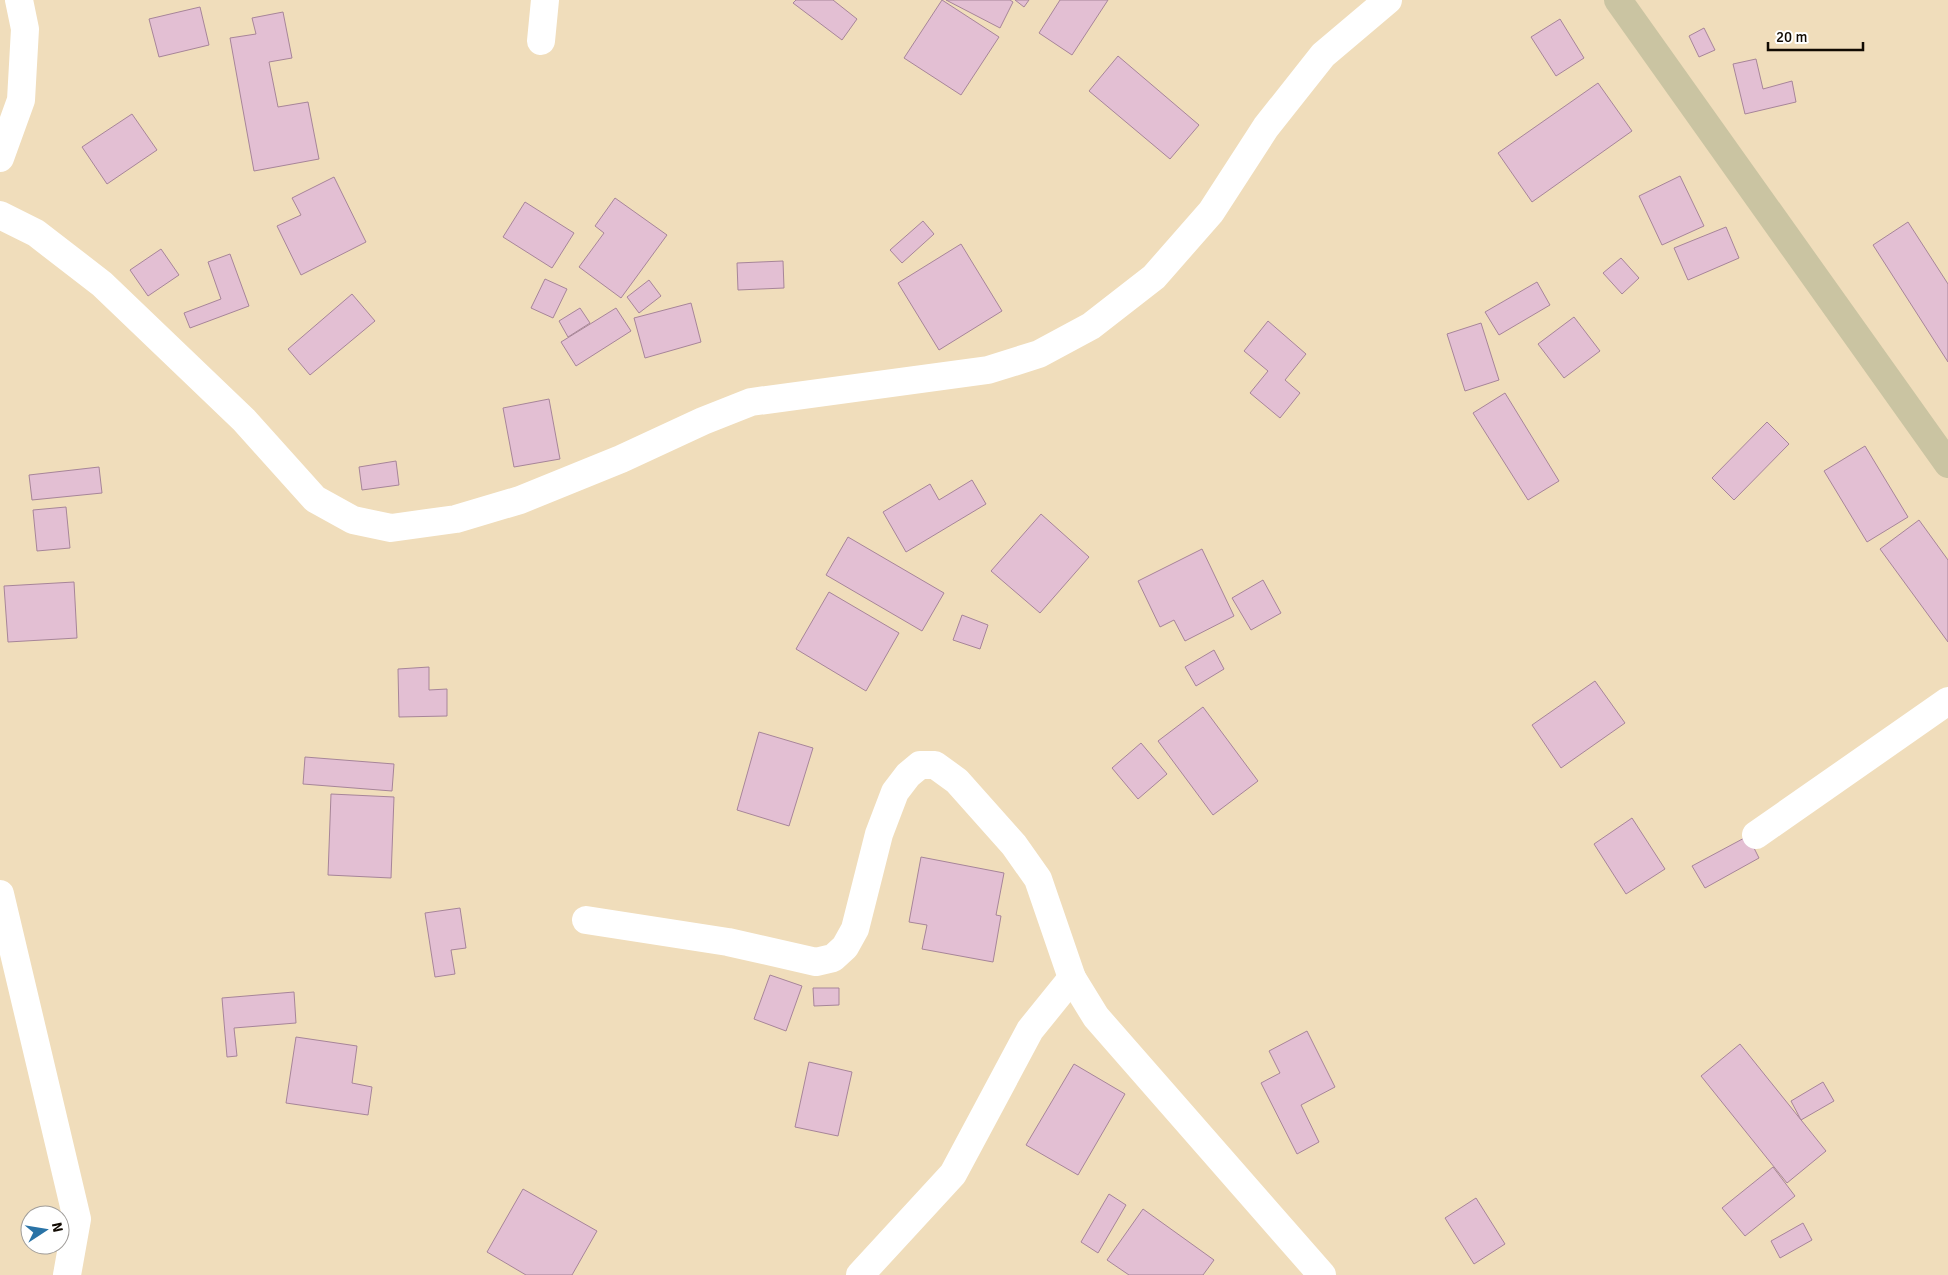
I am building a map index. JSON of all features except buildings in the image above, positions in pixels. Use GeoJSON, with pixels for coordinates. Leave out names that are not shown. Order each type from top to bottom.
{"type":"FeatureCollection","features":[{"type":"Feature","properties":{"kind":"main road"},"geometry":{"type":"LineString","coordinates":[[1618,0],[1948,464]]}},
{"type":"Feature","properties":{"kind":"street"},"geometry":{"type":"LineString","coordinates":[[0,158],[21,100],[25,29],[19,0]]}},
{"type":"Feature","properties":{"kind":"street"},"geometry":{"type":"LineString","coordinates":[[540,41],[545,0]]}},
{"type":"Feature","properties":{"kind":"street"},"geometry":{"type":"LineString","coordinates":[[0,215],[36,234],[102,284],[244,420],[316,499],[353,520],[392,528],[456,518],[520,500],[621,459],[703,421],[751,402],[988,370],[1039,354],[1091,326],[1154,277],[1211,212],[1266,126],[1323,55],[1388,0]]}},
{"type":"Feature","properties":{"kind":"street"},"geometry":{"type":"LineString","coordinates":[[1756,835],[1948,701]]}},
{"type":"Feature","properties":{"kind":"street"},"geometry":{"type":"LineString","coordinates":[[586,920],[728,942],[816,962],[833,958],[845,947],[855,928],[879,834],[895,792],[908,775],[920,764],[934,765],[957,782],[1014,845],[1038,879],[1072,978],[1096,1016],[1126,1053],[1322,1275]]}},
{"type":"Feature","properties":{"kind":"street"},"geometry":{"type":"LineString","coordinates":[[0,894],[77,1219],[67,1275]]}},
{"type":"Feature","properties":{"kind":"street"},"geometry":{"type":"LineString","coordinates":[[860,1275],[953,1174],[1030,1030],[1072,978]]}}]}
